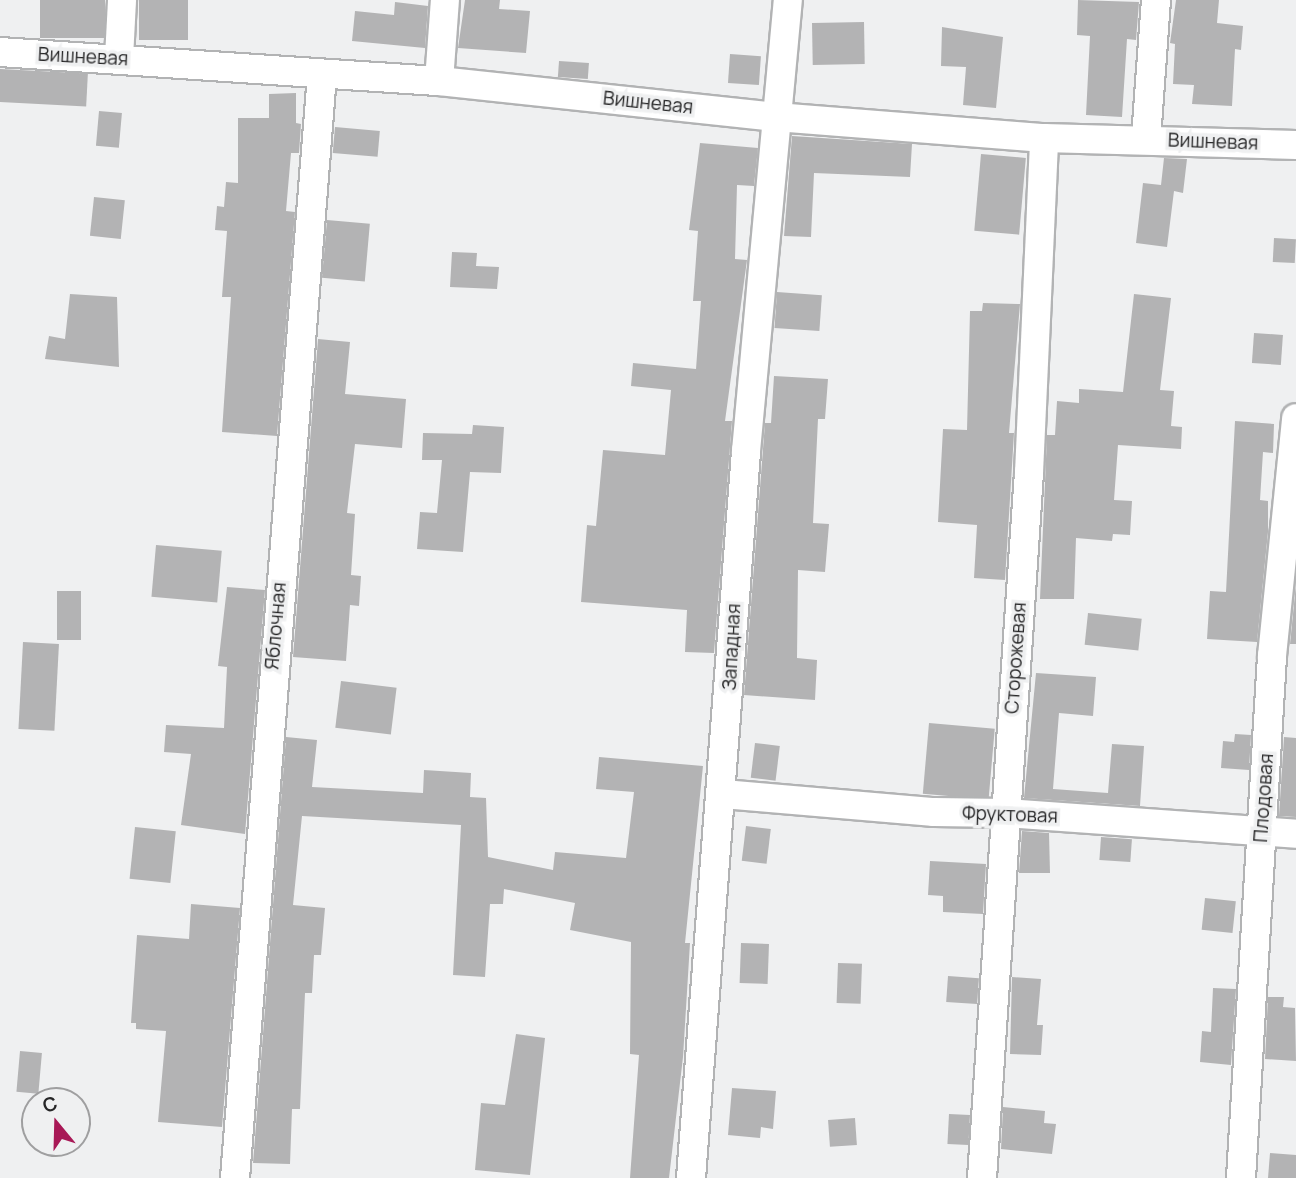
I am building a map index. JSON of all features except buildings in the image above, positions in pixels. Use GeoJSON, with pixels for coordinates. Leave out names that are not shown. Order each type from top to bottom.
{"type":"FeatureCollection","features":[{"type":"Feature","properties":{"kind":"street"},"geometry":{"type":"LineString","coordinates":[[119,58],[122,0]]}},
{"type":"Feature","properties":{"kind":"street"},"geometry":{"type":"LineString","coordinates":[[439,82],[445,0]]}},
{"type":"Feature","properties":{"kind":"street","name":"Западная"},"geometry":{"type":"LineString","coordinates":[[691,1178],[723,794],[746,451],[788,0]]}},
{"type":"Feature","properties":{"kind":"street"},"geometry":{"type":"LineString","coordinates":[[1146,139],[1156,0]]}},
{"type":"Feature","properties":{"kind":"street","name":"Вишневая"},"geometry":{"type":"LineString","coordinates":[[0,52],[119,58],[439,82],[776,117],[1044,138],[1296,145]]}},
{"type":"Feature","properties":{"kind":"street","name":"Яблочная"},"geometry":{"type":"LineString","coordinates":[[235,1178],[322,75]]}},
{"type":"Feature","properties":{"kind":"street","name":"Сторожевая"},"geometry":{"type":"LineString","coordinates":[[982,1178],[1029,473],[1044,138]]}},
{"type":"Feature","properties":{"kind":"street","name":"Плодовая"},"geometry":{"type":"LineString","coordinates":[[1241,1178],[1272,656],[1296,418]]}},
{"type":"Feature","properties":{"kind":"street","name":"Фруктовая"},"geometry":{"type":"LineString","coordinates":[[723,794],[934,812],[1006,813],[1296,834]]}}]}
